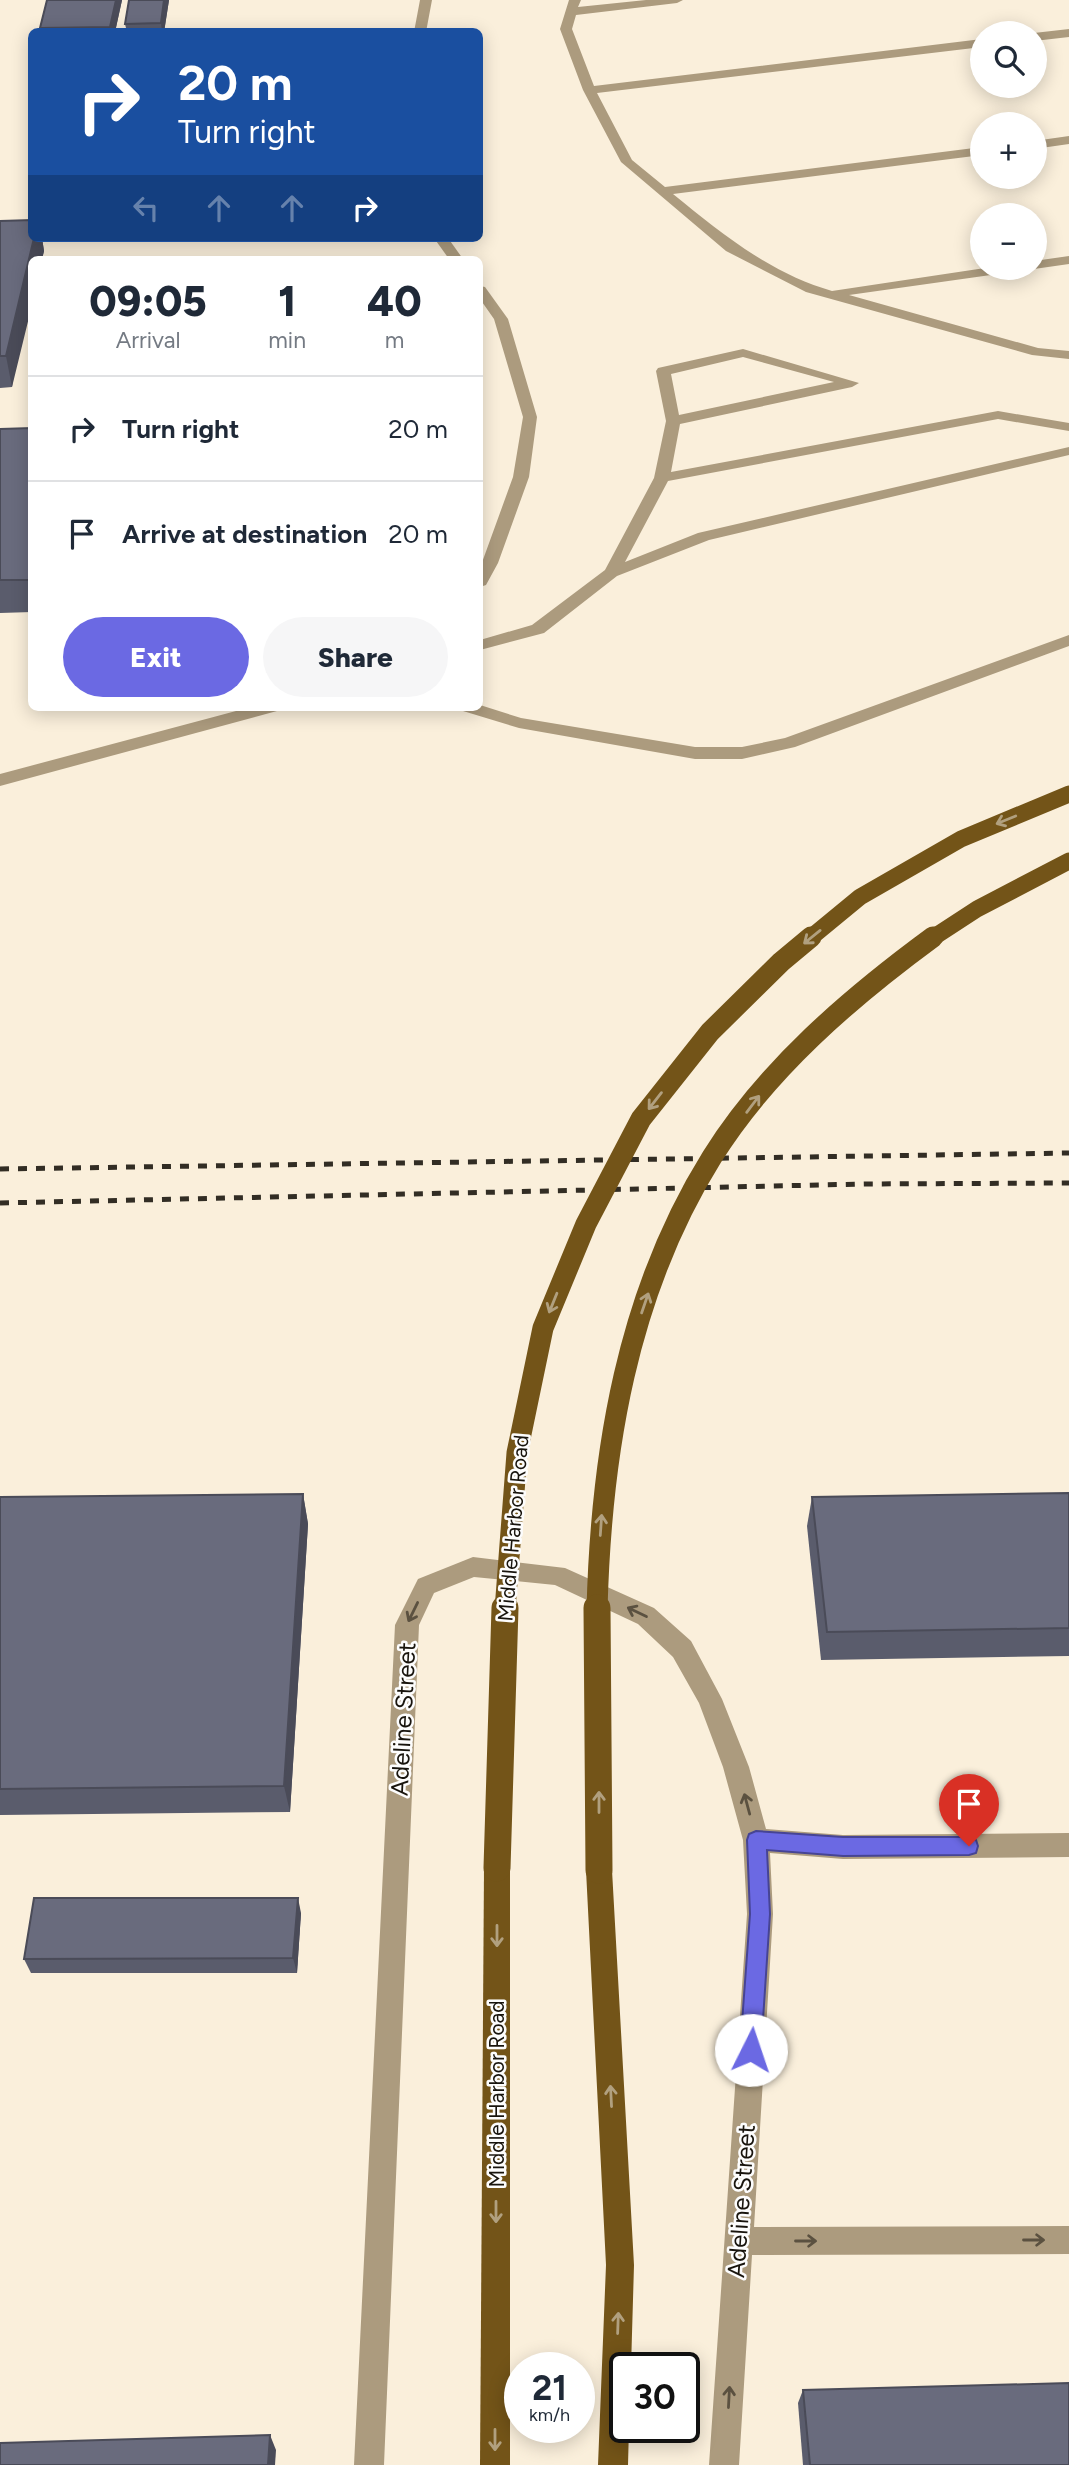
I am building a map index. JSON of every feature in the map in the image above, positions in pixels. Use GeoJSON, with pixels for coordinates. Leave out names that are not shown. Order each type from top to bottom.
{"type":"FeatureCollection","features":[{"type":"Feature","properties":{"kind":"main road","name":"Middle Harbor Road"},"geometry":{"type":"LineString","coordinates":[[495,2465],[497,1868],[506,1572],[517,1453],[543,1328],[586,1224],[635,1131],[710,1032],[781,962],[860,897],[961,839],[1069,794]]}},
{"type":"Feature","properties":{"kind":"main road"},"geometry":{"type":"LineString","coordinates":[[613,2465],[621,2265],[599,1870],[597,1588],[605,1468],[630,1347],[665,1248],[712,1157],[776,1074],[852,1000],[924,944],[1003,892],[1069,860]]}},
{"type":"Feature","properties":{"kind":"street"},"geometry":{"type":"LineString","coordinates":[[421,28],[426,0]]}},
{"type":"Feature","properties":{"kind":"street"},"geometry":{"type":"LineString","coordinates":[[677,0],[572,6],[566,29],[589,90],[627,162],[731,248],[811,289],[1037,352],[1069,355]]}},
{"type":"Feature","properties":{"kind":"street"},"geometry":{"type":"LineString","coordinates":[[1047,36],[1069,33]]}},
{"type":"Feature","properties":{"kind":"street"},"geometry":{"type":"LineString","coordinates":[[589,90],[970,44]]}},
{"type":"Feature","properties":{"kind":"street"},"geometry":{"type":"LineString","coordinates":[[1047,143],[1069,140]]}},
{"type":"Feature","properties":{"kind":"street"},"geometry":{"type":"LineString","coordinates":[[662,191],[970,152]]}},
{"type":"Feature","properties":{"kind":"street"},"geometry":{"type":"LineString","coordinates":[[443,242],[454,256]]}},
{"type":"Feature","properties":{"kind":"street"},"geometry":{"type":"LineString","coordinates":[[1047,263],[1069,260]]}},
{"type":"Feature","properties":{"kind":"street"},"geometry":{"type":"LineString","coordinates":[[828,294],[970,274]]}},
{"type":"Feature","properties":{"kind":"street"},"geometry":{"type":"LineString","coordinates":[[483,294],[501,319],[530,417],[522,477],[483,576]]}},
{"type":"Feature","properties":{"kind":"street"},"geometry":{"type":"LineString","coordinates":[[611,573],[662,478],[673,421],[663,371],[743,353],[852,383],[673,421]]}},
{"type":"Feature","properties":{"kind":"street"},"geometry":{"type":"LineString","coordinates":[[662,478],[998,415],[1069,427]]}},
{"type":"Feature","properties":{"kind":"street"},"geometry":{"type":"LineString","coordinates":[[483,644],[538,629],[611,573],[704,536],[1069,451]]}},
{"type":"Feature","properties":{"kind":"street"},"geometry":{"type":"LineString","coordinates":[[482,711],[519,723],[695,753],[742,753],[789,743],[1069,640]]}},
{"type":"Feature","properties":{"kind":"street"},"geometry":{"type":"LineString","coordinates":[[0,780],[256,711]]}},
{"type":"Feature","properties":{"kind":"street","name":"Adeline Street"},"geometry":{"type":"LineString","coordinates":[[369,2465],[407,1626],[426,1586],[473,1567],[557,1575],[646,1616],[682,1648],[710,1699],[736,1767],[756,1840],[760,1914],[724,2465]]}},
{"type":"Feature","properties":{"kind":"street"},"geometry":{"type":"LineString","coordinates":[[756,1840],[843,1847],[1069,1846]]}},
{"type":"Feature","properties":{"kind":"street"},"geometry":{"type":"LineString","coordinates":[[738,2241],[1069,2240]]}},
{"type":"Feature","properties":{"kind":"building"},"geometry":{"type":"Polygon","coordinates":[[[47,0],[116,0],[110,27],[40,28],[47,0]]]}},
{"type":"Feature","properties":{"kind":"building"},"geometry":{"type":"Polygon","coordinates":[[[129,0],[164,0],[161,23],[125,24],[129,0]]]}},
{"type":"Feature","properties":{"kind":"building"},"geometry":{"type":"Polygon","coordinates":[[[28,220],[28,242],[33,242],[6,356],[0,356],[0,221],[28,220]]]}},
{"type":"Feature","properties":{"kind":"building"},"geometry":{"type":"Polygon","coordinates":[[[28,428],[28,580],[0,580],[0,429],[28,428]]]}},
{"type":"Feature","properties":{"kind":"building"},"geometry":{"type":"Polygon","coordinates":[[[1069,1493],[1069,1628],[827,1632],[812,1497],[1069,1493]]]}},
{"type":"Feature","properties":{"kind":"building"},"geometry":{"type":"Polygon","coordinates":[[[303,1494],[284,1786],[0,1789],[0,1497],[303,1494]]]}},
{"type":"Feature","properties":{"kind":"building"},"geometry":{"type":"Polygon","coordinates":[[[34,1898],[298,1898],[293,1958],[24,1959],[34,1898]]]}},
{"type":"Feature","properties":{"kind":"building"},"geometry":{"type":"Polygon","coordinates":[[[1069,2383],[1069,2465],[810,2465],[803,2390],[1069,2383]]]}},
{"type":"Feature","properties":{"kind":"building"},"geometry":{"type":"Polygon","coordinates":[[[270,2435],[268,2465],[0,2465],[0,2443],[270,2435]]]}},
{"type":"Feature","properties":{"kind":"railway"},"geometry":{"type":"LineString","coordinates":[[0,1169],[1069,1153]]}},
{"type":"Feature","properties":{"kind":"railway"},"geometry":{"type":"LineString","coordinates":[[0,1203],[865,1184],[1069,1183]]}},
{"type":"Feature","properties":{"kind":"route"},"geometry":{"type":"LineString","coordinates":[[751,2050],[760,1914],[756,1840],[843,1847],[969,1846]]}}]}
